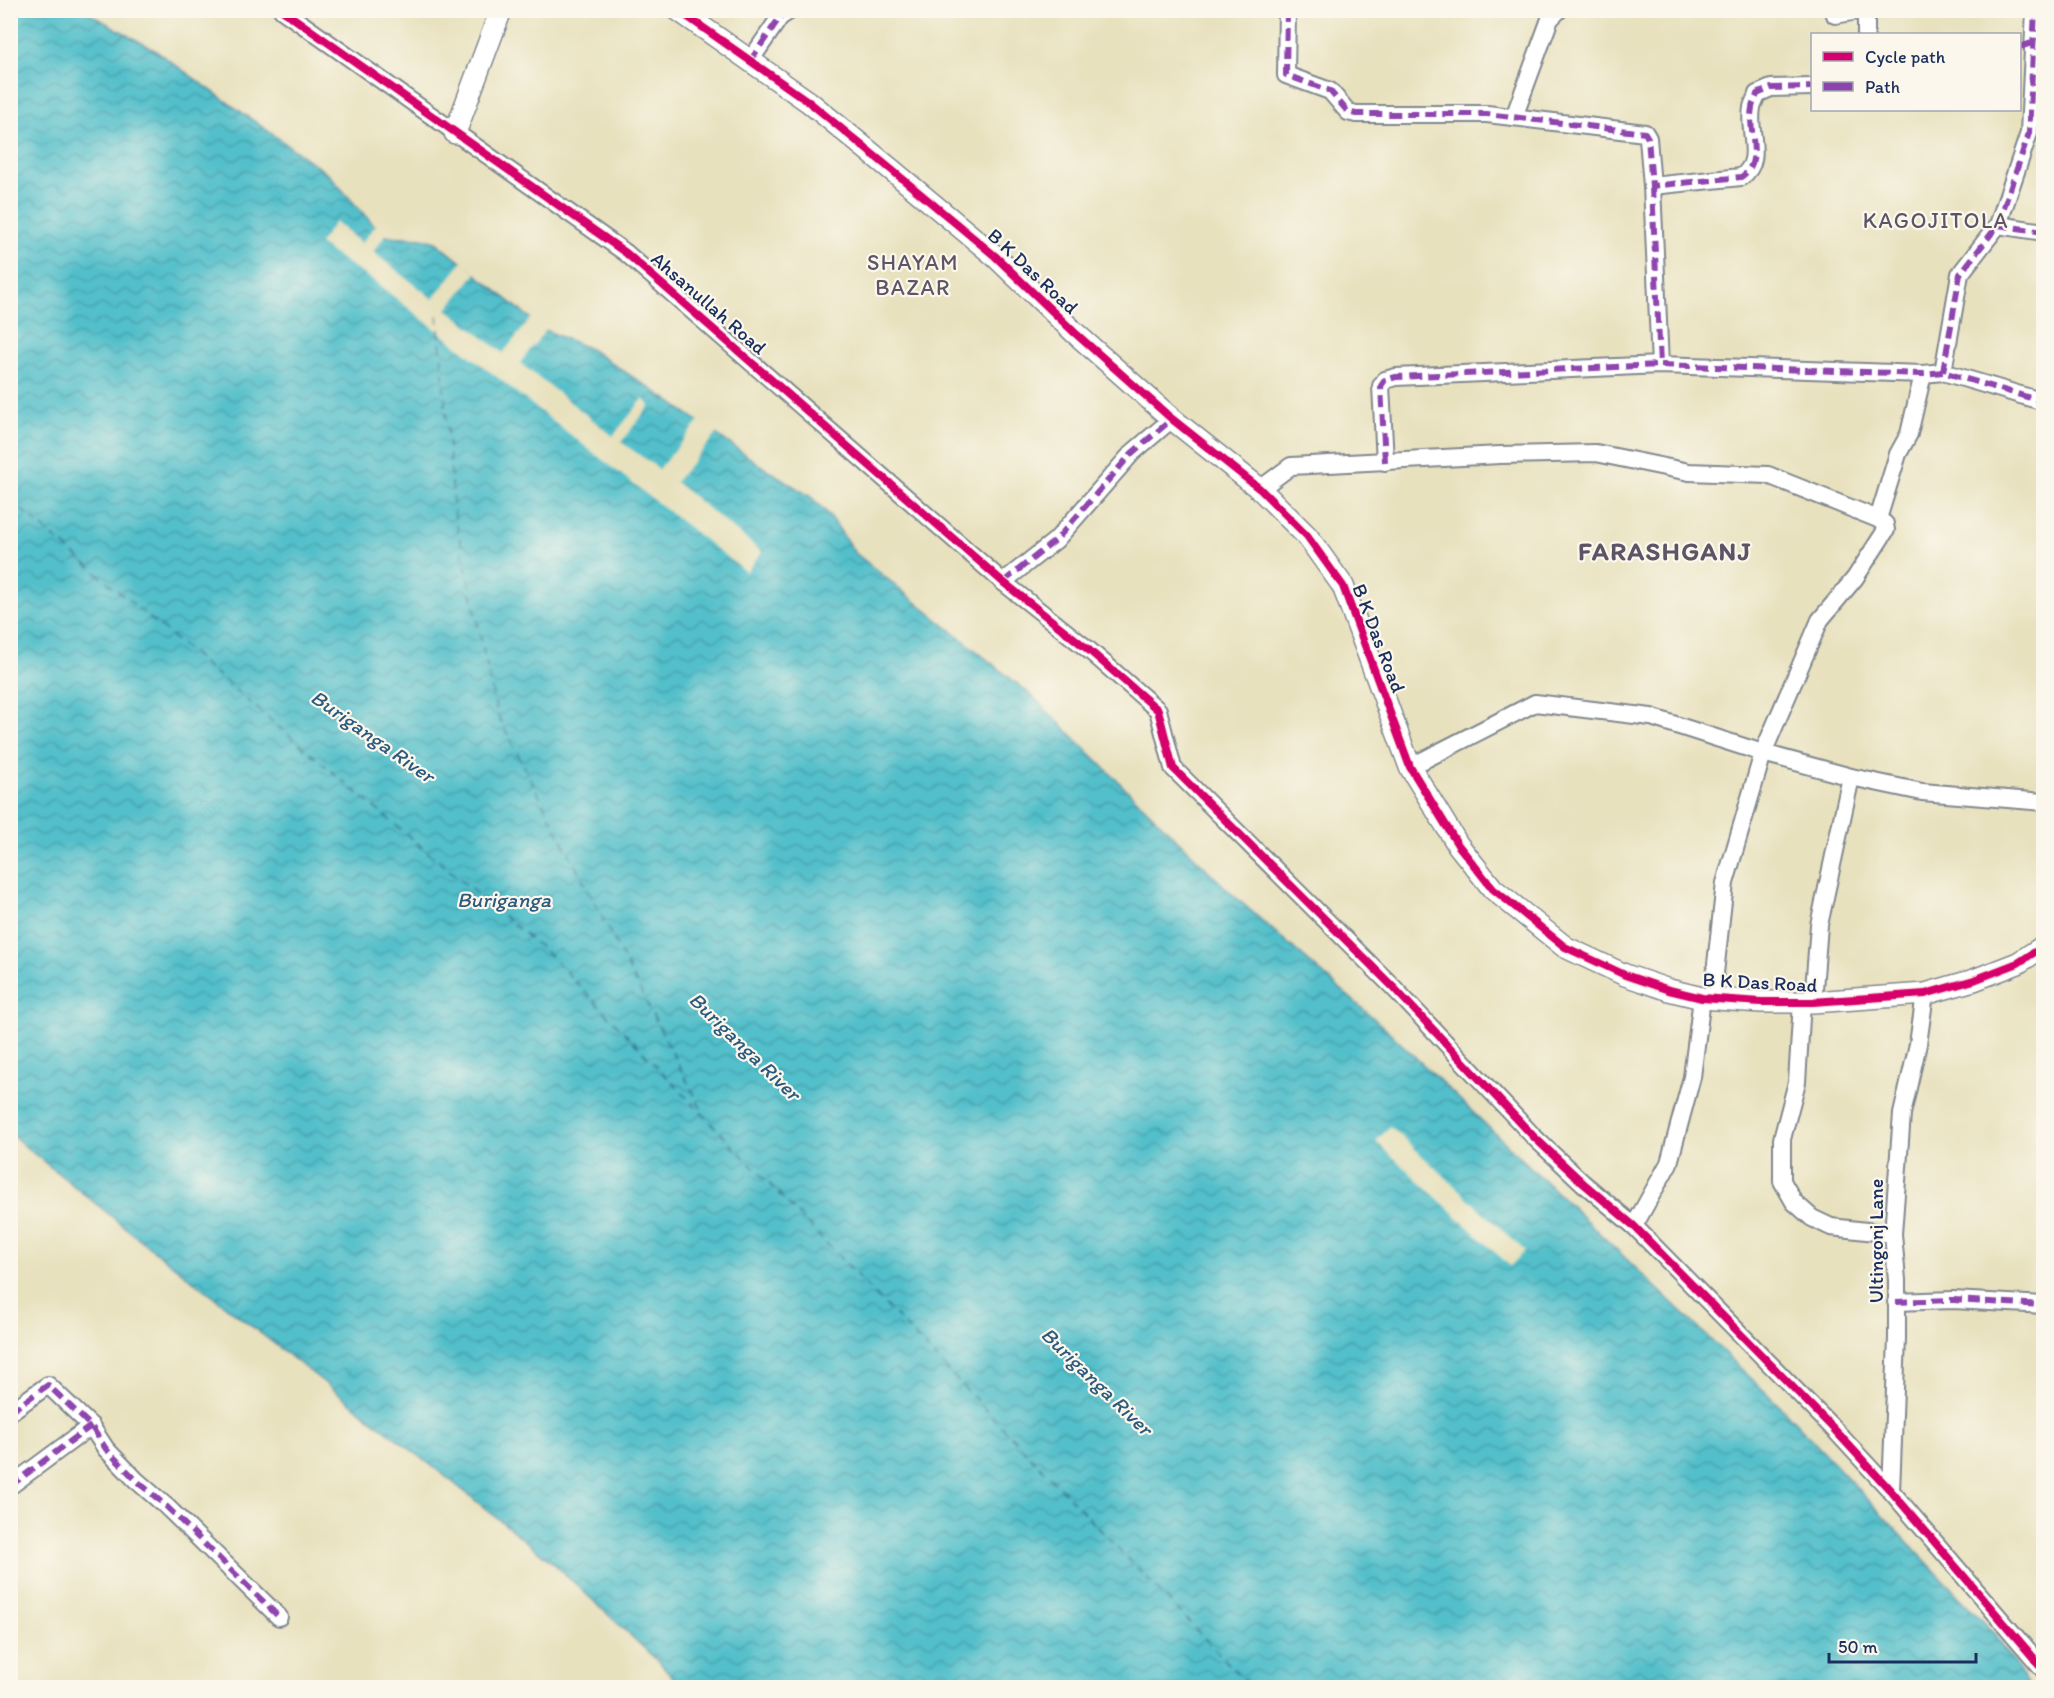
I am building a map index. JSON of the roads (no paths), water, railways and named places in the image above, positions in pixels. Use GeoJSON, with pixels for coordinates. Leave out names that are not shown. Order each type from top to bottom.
{"type":"FeatureCollection","features":[{"type":"Feature","properties":{"kind":"street","name":"Ahsanullah Road"},"geometry":{"type":"LineString","coordinates":[[282,10],[626,253],[1003,582],[1090,651],[1158,710],[1173,768],[1393,987],[1534,1137],[1634,1226],[1833,1427],[1990,1605],[2043,1670]]}},
{"type":"Feature","properties":{"kind":"street"},"geometry":{"type":"LineString","coordinates":[[454,133],[501,10]]}},
{"type":"Feature","properties":{"kind":"street","name":"B K Das Road"},"geometry":{"type":"LineString","coordinates":[[678,10],[809,102],[995,256],[1075,333],[1172,419],[1260,489],[1307,536],[1343,585],[1410,767],[1458,845],[1493,889],[1564,947],[1625,975],[1669,990],[1707,999],[1808,1002],[1925,994],[1974,980],[2018,963],[2043,946]]}},
{"type":"Feature","properties":{"kind":"street"},"geometry":{"type":"LineString","coordinates":[[750,61],[780,17],[790,10]]}},
{"type":"Feature","properties":{"kind":"street"},"geometry":{"type":"LineString","coordinates":[[1287,10],[1286,75],[1330,91],[1348,112],[1356,114],[1487,114],[1645,133],[1648,138],[1652,186],[1660,365]]}},
{"type":"Feature","properties":{"kind":"street"},"geometry":{"type":"LineString","coordinates":[[1514,117],[1550,19],[1559,10]]}},
{"type":"Feature","properties":{"kind":"street"},"geometry":{"type":"LineString","coordinates":[[1834,10],[1835,15],[1863,10],[1866,13],[1866,33]]}},
{"type":"Feature","properties":{"kind":"street"},"geometry":{"type":"LineString","coordinates":[[1943,372],[1960,274],[1998,225],[2029,133],[2035,10]]}},
{"type":"Feature","properties":{"kind":"street"},"geometry":{"type":"LineString","coordinates":[[1652,186],[1741,177],[1749,172],[1754,162],[1751,109],[1757,94],[1772,88],[1811,87]]}},
{"type":"Feature","properties":{"kind":"street"},"geometry":{"type":"LineString","coordinates":[[1998,225],[2043,232]]}},
{"type":"Feature","properties":{"kind":"street"},"geometry":{"type":"LineString","coordinates":[[1385,462],[1381,386],[1385,380],[1396,377],[1660,365],[1923,374],[1943,372],[2043,402]]}},
{"type":"Feature","properties":{"kind":"street"},"geometry":{"type":"LineString","coordinates":[[1878,519],[1898,454],[1909,434],[1923,374]]}},
{"type":"Feature","properties":{"kind":"street"},"geometry":{"type":"LineString","coordinates":[[1003,582],[1056,540],[1132,453],[1172,419]]}},
{"type":"Feature","properties":{"kind":"street"},"geometry":{"type":"LineString","coordinates":[[1260,489],[1291,466],[1500,455],[1596,453],[1689,472],[1768,475],[1878,519],[1885,524],[1886,530],[1855,578],[1820,620],[1763,753],[1725,883],[1692,1077],[1669,1163],[1634,1226]]}},
{"type":"Feature","properties":{"kind":"street"},"geometry":{"type":"LineString","coordinates":[[1410,767],[1535,703],[1652,717],[1763,753],[1851,777],[1922,792],[2043,802]]}},
{"type":"Feature","properties":{"kind":"street"},"geometry":{"type":"LineString","coordinates":[[1851,777],[1819,925],[1797,1082],[1782,1139],[1782,1180],[1794,1202],[1812,1218],[1831,1227],[1893,1234]]}},
{"type":"Feature","properties":{"kind":"street","name":"Ultingonj Lane"},"geometry":{"type":"LineString","coordinates":[[1891,1491],[1897,1281],[1893,1234],[1902,1114],[1918,1044],[1925,994]]}},
{"type":"Feature","properties":{"kind":"street"},"geometry":{"type":"LineString","coordinates":[[1896,1302],[1953,1300],[2043,1305]]}},
{"type":"Feature","properties":{"kind":"street"},"geometry":{"type":"LineString","coordinates":[[10,1412],[48,1385],[91,1425],[106,1449],[136,1480],[279,1617]]}},
{"type":"Feature","properties":{"kind":"street"},"geometry":{"type":"LineString","coordinates":[[10,1486],[91,1425]]}},
{"type":"Feature","properties":{"kind":"water","name":"Buriganga"},"geometry":{"type":"Polygon","coordinates":[[[11,11],[85,11],[153,49],[328,174],[385,236],[422,238],[436,242],[545,330],[590,349],[811,497],[831,517],[854,552],[1031,695],[1234,896],[1388,1031],[1782,1408],[1998,1638],[2029,1687],[682,1687],[661,1664],[553,1563],[450,1480],[143,1242],[27,1148],[11,1134],[11,11]]]}},
{"type":"Feature","properties":{"kind":"district","name":"KAGOJITOLA"},"geometry":{"type":"Point","coordinates":[1936,220]}},
{"type":"Feature","properties":{"kind":"district","name":"SHAYAM BAZAR"},"geometry":{"type":"Point","coordinates":[913,274]}},
{"type":"Feature","properties":{"kind":"district","name":"FARASHGANJ"},"geometry":{"type":"Point","coordinates":[1665,551]}},
{"type":"Feature","properties":{"kind":"water label","name":"Buriganga River"},"geometry":{"type":"Point","coordinates":[373,736]}},
{"type":"Feature","properties":{"kind":"water label","name":"Buriganga River"},"geometry":{"type":"Point","coordinates":[745,1046]}},
{"type":"Feature","properties":{"kind":"water label","name":"Buriganga River"},"geometry":{"type":"Point","coordinates":[1097,1381]}}]}
